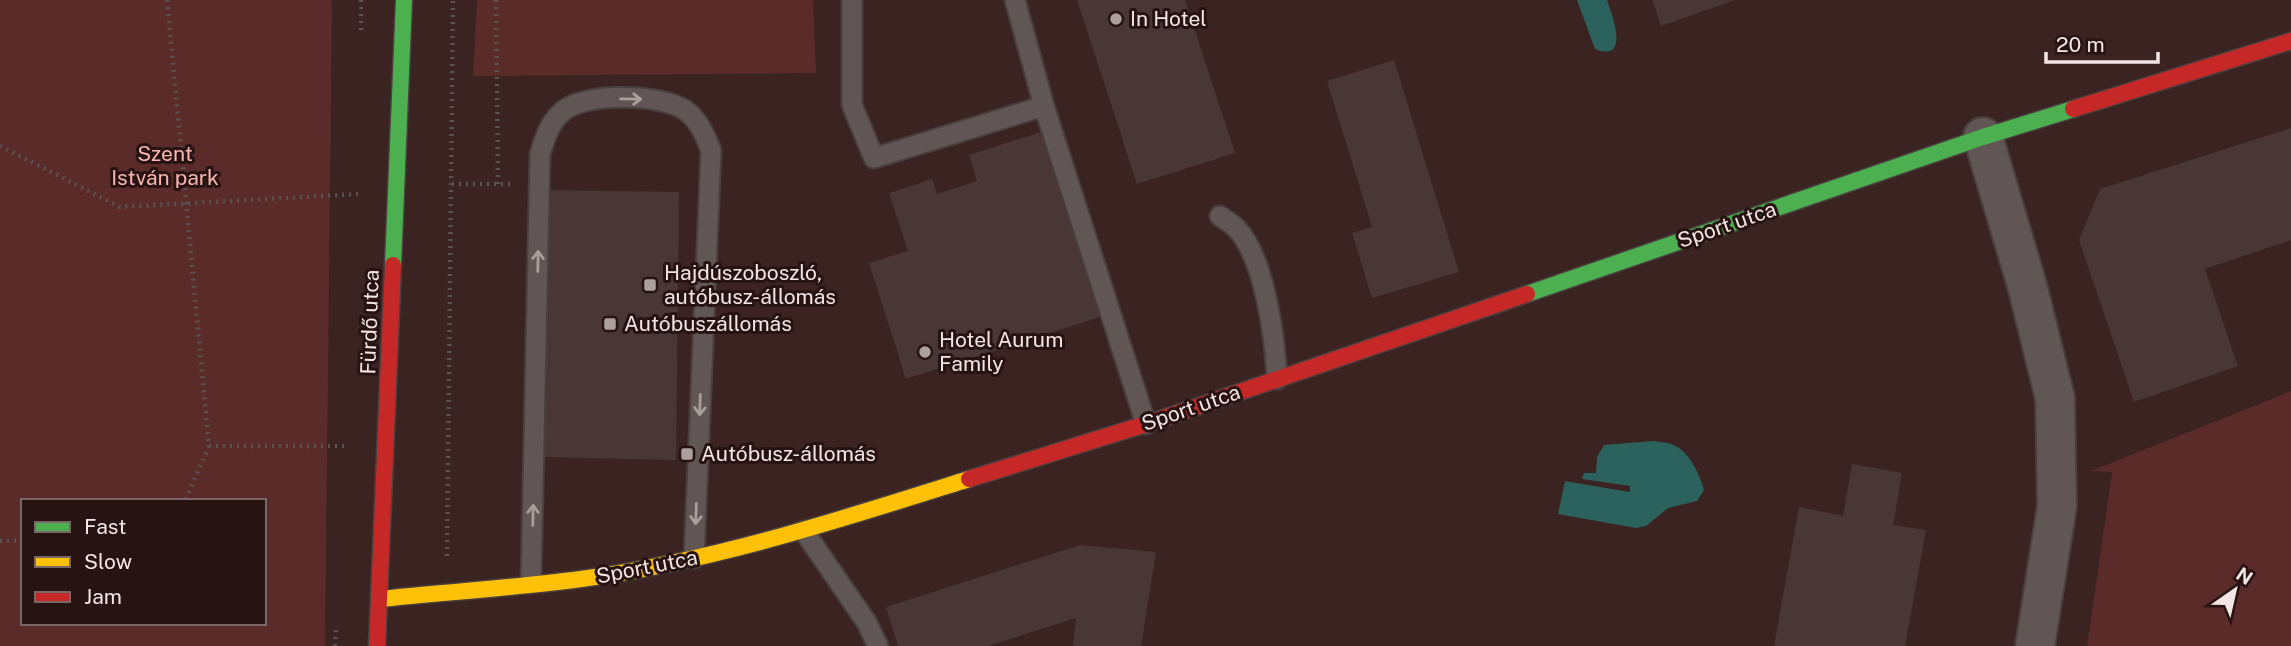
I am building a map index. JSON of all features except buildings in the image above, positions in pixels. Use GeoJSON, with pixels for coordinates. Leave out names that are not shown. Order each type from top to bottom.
{"type":"FeatureCollection","features":[{"type":"Feature","properties":{"kind":"street","name":"Fürdő utca"},"geometry":{"type":"LineString","coordinates":[[377,646],[404,0]]}},
{"type":"Feature","properties":{"kind":"street","name":"Sport utca"},"geometry":{"type":"LineString","coordinates":[[379,599],[582,579],[694,558],[804,531],[1146,424],[1983,137],[2291,41]]}},
{"type":"Feature","properties":{"kind":"street"},"geometry":{"type":"LineString","coordinates":[[1983,137],[2027,285],[2055,398],[2057,506],[2035,646]]}},
{"type":"Feature","properties":{"kind":"lane"},"geometry":{"type":"LineString","coordinates":[[852,0],[852,106],[874,158],[1044,106]]}},
{"type":"Feature","properties":{"kind":"lane"},"geometry":{"type":"LineString","coordinates":[[1015,0],[1044,106],[1146,424]]}},
{"type":"Feature","properties":{"kind":"lane"},"geometry":{"type":"LineString","coordinates":[[531,583],[540,154],[547,132],[566,108],[601,98],[652,99],[671,103],[686,111],[696,121],[706,136],[711,152],[694,558]]}},
{"type":"Feature","properties":{"kind":"lane"},"geometry":{"type":"LineString","coordinates":[[1220,216],[1237,229],[1251,250],[1275,336],[1277,379]]}},
{"type":"Feature","properties":{"kind":"lane"},"geometry":{"type":"LineString","coordinates":[[804,531],[867,623],[878,646]]}},
{"type":"Feature","properties":{"kind":"path"},"geometry":{"type":"LineString","coordinates":[[167,0],[209,446],[186,499]]}},
{"type":"Feature","properties":{"kind":"path"},"geometry":{"type":"LineString","coordinates":[[447,592],[453,0]]}},
{"type":"Feature","properties":{"kind":"path"},"geometry":{"type":"LineString","coordinates":[[496,0],[498,184]]}},
{"type":"Feature","properties":{"kind":"path"},"geometry":{"type":"LineString","coordinates":[[0,146],[120,207],[358,194]]}},
{"type":"Feature","properties":{"kind":"path"},"geometry":{"type":"LineString","coordinates":[[452,184],[540,184]]}},
{"type":"Feature","properties":{"kind":"path"},"geometry":{"type":"LineString","coordinates":[[209,446],[354,446]]}},
{"type":"Feature","properties":{"kind":"path"},"geometry":{"type":"LineString","coordinates":[[0,541],[21,540]]}},
{"type":"Feature","properties":{"kind":"shaded area"},"geometry":{"type":"Polygon","coordinates":[[[0,0],[2291,0],[2291,391],[2092,470],[2112,471],[2087,646],[0,646],[0,0]]]}},
{"type":"Feature","properties":{"kind":"green space","name":"Szent István park"},"geometry":{"type":"Polygon","coordinates":[[[0,0],[332,0],[325,646],[0,646],[0,0]]]}},
{"type":"Feature","properties":{"kind":"green space"},"geometry":{"type":"Polygon","coordinates":[[[477,0],[813,0],[816,73],[473,76],[477,0]]]}},
{"type":"Feature","properties":{"kind":"green space"},"geometry":{"type":"Polygon","coordinates":[[[2291,391],[2291,646],[2087,646],[2112,472],[2090,471],[2291,391]]]}},
{"type":"Feature","properties":{"kind":"water"},"geometry":{"type":"Polygon","coordinates":[[[1577,0],[1607,0],[1616,35],[1613,49],[1606,52],[1595,49],[1577,0]]]}},
{"type":"Feature","properties":{"kind":"water"},"geometry":{"type":"Polygon","coordinates":[[[1653,441],[1671,444],[1688,457],[1704,490],[1697,501],[1668,508],[1646,526],[1636,528],[1558,514],[1565,481],[1630,492],[1630,486],[1582,479],[1584,473],[1596,473],[1597,457],[1604,445],[1653,441]]]}},
{"type":"Feature","properties":{"kind":"traffic: fast"},"geometry":{"type":"LineString","coordinates":[[393,265],[404,0]]}},
{"type":"Feature","properties":{"kind":"traffic: fast"},"geometry":{"type":"LineString","coordinates":[[1527,294],[1983,137],[2073,109]]}},
{"type":"Feature","properties":{"kind":"traffic: slow"},"geometry":{"type":"LineString","coordinates":[[379,599],[556,582],[631,571],[777,537],[969,479]]}},
{"type":"Feature","properties":{"kind":"traffic: jam"},"geometry":{"type":"LineString","coordinates":[[2073,109],[2291,41]]}},
{"type":"Feature","properties":{"kind":"traffic: jam"},"geometry":{"type":"LineString","coordinates":[[377,646],[393,265]]}},
{"type":"Feature","properties":{"kind":"traffic: jam"},"geometry":{"type":"LineString","coordinates":[[969,479],[1146,424],[1527,294]]}},
{"type":"Feature","properties":{"kind":"place","name":"In Hotel"},"geometry":{"type":"Point","coordinates":[1116,19]}},
{"type":"Feature","properties":{"kind":"place","name":"Hajdúszoboszló, autóbusz-állomás"},"geometry":{"type":"Point","coordinates":[650,285]}},
{"type":"Feature","properties":{"kind":"place","name":"Autóbuszállomás"},"geometry":{"type":"Point","coordinates":[610,324]}},
{"type":"Feature","properties":{"kind":"place","name":"Hotel Aurum Family"},"geometry":{"type":"Point","coordinates":[925,352]}},
{"type":"Feature","properties":{"kind":"place","name":"Autóbusz-állomás"},"geometry":{"type":"Point","coordinates":[687,454]}}]}
